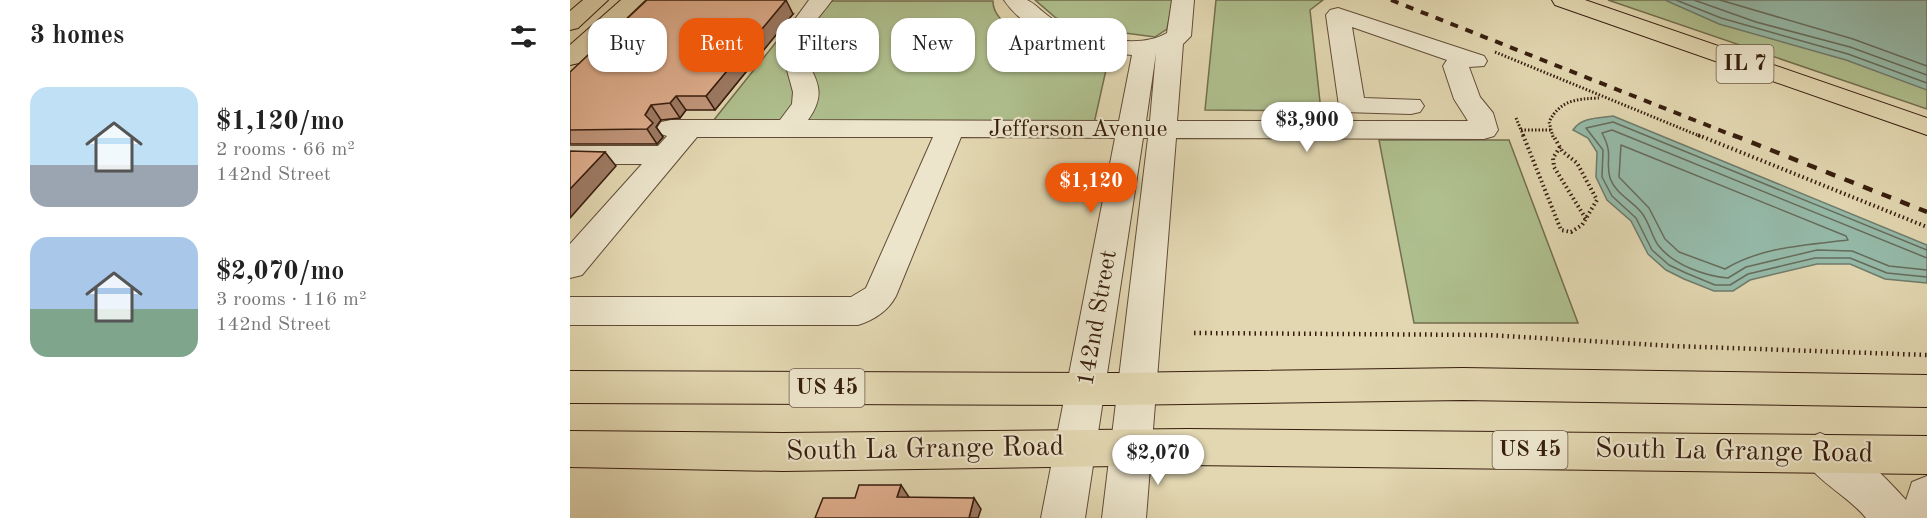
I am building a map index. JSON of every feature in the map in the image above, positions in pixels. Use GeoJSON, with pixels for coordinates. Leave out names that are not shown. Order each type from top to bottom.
{"type":"FeatureCollection","features":[{"type":"Feature","properties":{"kind":"main road"},"geometry":{"type":"LineString","coordinates":[[570,23],[597,0]]}},
{"type":"Feature","properties":{"kind":"main road"},"geometry":{"type":"LineString","coordinates":[[570,58],[634,0]]}},
{"type":"Feature","properties":{"kind":"main road","name":"IL 7"},"geometry":{"type":"LineString","coordinates":[[1563,0],[1927,127]]}},
{"type":"Feature","properties":{"kind":"main road","name":"US 45"},"geometry":{"type":"LineString","coordinates":[[570,387],[1139,389],[1474,384],[1927,392]]}},
{"type":"Feature","properties":{"kind":"main road","name":"South La Grange Road"},"geometry":{"type":"LineString","coordinates":[[570,449],[783,452],[1133,447],[1820,452],[1927,455]]}},
{"type":"Feature","properties":{"kind":"street"},"geometry":{"type":"LineString","coordinates":[[788,128],[805,105],[806,92],[794,48],[794,37],[821,0]]}},
{"type":"Feature","properties":{"kind":"street"},"geometry":{"type":"LineString","coordinates":[[1015,0],[1029,15],[1052,29],[1085,40],[1158,46],[1179,36],[1183,0]]}},
{"type":"Feature","properties":{"kind":"street"},"geometry":{"type":"LineString","coordinates":[[1411,106],[1352,106],[1338,15],[1473,55]]}},
{"type":"Feature","properties":{"kind":"street","name":"142nd Street"},"geometry":{"type":"LineString","coordinates":[[1063,518],[1131,130],[1158,46]]}},
{"type":"Feature","properties":{"kind":"street","name":"142nd Street"},"geometry":{"type":"LineString","coordinates":[[1124,518],[1139,389],[1162,130],[1158,46]]}},
{"type":"Feature","properties":{"kind":"street","name":"Jefferson Avenue"},"geometry":{"type":"LineString","coordinates":[[570,155],[675,137],[788,128],[1484,130],[1479,113],[1467,99],[1456,66],[1473,55]]}},
{"type":"Feature","properties":{"kind":"street"},"geometry":{"type":"LineString","coordinates":[[570,312],[858,311],[879,296],[950,129]]}},
{"type":"Feature","properties":{"kind":"street"},"geometry":{"type":"LineString","coordinates":[[570,266],[675,137]]}},
{"type":"Feature","properties":{"kind":"street"},"geometry":{"type":"LineString","coordinates":[[1820,452],[1868,488],[1893,518]]}},
{"type":"Feature","properties":{"kind":"street"},"geometry":{"type":"LineString","coordinates":[[1927,496],[1927,502]]}},
{"type":"Feature","properties":{"kind":"path"},"geometry":{"type":"LineString","coordinates":[[1473,55],[1603,98],[1927,226]]}},
{"type":"Feature","properties":{"kind":"path"},"geometry":{"type":"LineString","coordinates":[[1516,117],[1561,230],[1571,232],[1586,219],[1597,200],[1589,181],[1560,147],[1549,122],[1554,109],[1565,102],[1603,98]]}},
{"type":"Feature","properties":{"kind":"path"},"geometry":{"type":"LineString","coordinates":[[1521,130],[1551,130]]}},
{"type":"Feature","properties":{"kind":"path"},"geometry":{"type":"LineString","coordinates":[[1560,147],[1553,158],[1556,174],[1580,204],[1586,219]]}},
{"type":"Feature","properties":{"kind":"path"},"geometry":{"type":"LineString","coordinates":[[1194,333],[1488,335],[1674,346],[1927,355]]}},
{"type":"Feature","properties":{"kind":"shaded area"},"geometry":{"type":"Polygon","coordinates":[[[1035,0],[1173,0],[1167,29],[1155,37],[1127,33],[1127,18],[1056,18],[1035,0]]]}},
{"type":"Feature","properties":{"kind":"shaded area"},"geometry":{"type":"Polygon","coordinates":[[[1216,0],[1323,0],[1310,10],[1321,111],[1205,110],[1216,0]]]}},
{"type":"Feature","properties":{"kind":"shaded area"},"geometry":{"type":"Polygon","coordinates":[[[1608,0],[1927,0],[1927,109],[1608,0]]]}},
{"type":"Feature","properties":{"kind":"shaded area"},"geometry":{"type":"Polygon","coordinates":[[[809,1],[993,1],[1001,18],[987,18],[987,72],[1106,72],[1093,128],[709,126],[752,72],[764,72],[764,57],[776,42],[776,72],[879,72],[879,18],[795,18],[809,1]]]}},
{"type":"Feature","properties":{"kind":"shaded area"},"geometry":{"type":"Polygon","coordinates":[[[1379,140],[1509,140],[1578,323],[1414,323],[1379,140]]]}},
{"type":"Feature","properties":{"kind":"water"},"geometry":{"type":"Polygon","coordinates":[[[1665,0],[1927,0],[1927,90],[1846,60],[1719,24],[1665,0]]]}},
{"type":"Feature","properties":{"kind":"water"},"geometry":{"type":"Polygon","coordinates":[[[1613,116],[1927,245],[1927,283],[1885,279],[1850,264],[1817,264],[1750,280],[1733,291],[1714,291],[1666,270],[1648,254],[1631,221],[1607,200],[1596,177],[1597,152],[1588,138],[1573,130],[1585,120],[1613,116]]]}},
{"type":"Feature","properties":{"kind":"building"},"geometry":{"type":"Polygon","coordinates":[[[647,0],[786,0],[764,26],[764,18],[679,18],[679,72],[726,72],[706,96],[676,96],[670,103],[651,105],[645,115],[653,123],[647,129],[570,130],[570,72],[588,55],[588,72],[667,72],[667,18],[628,18],[647,0]]]}},
{"type":"Feature","properties":{"kind":"building"},"geometry":{"type":"Polygon","coordinates":[[[570,151],[605,152],[570,189],[570,151]]]}},
{"type":"Feature","properties":{"kind":"building"},"geometry":{"type":"Polygon","coordinates":[[[859,485],[901,485],[897,497],[974,498],[969,518],[815,518],[823,498],[855,498],[859,485]]]}},
{"type":"Feature","properties":{"kind":"railway"},"geometry":{"type":"LineString","coordinates":[[1391,0],[1737,137]]}},
{"type":"Feature","properties":{"kind":"railway"},"geometry":{"type":"LineString","coordinates":[[1733,135],[1927,212]]}}]}
